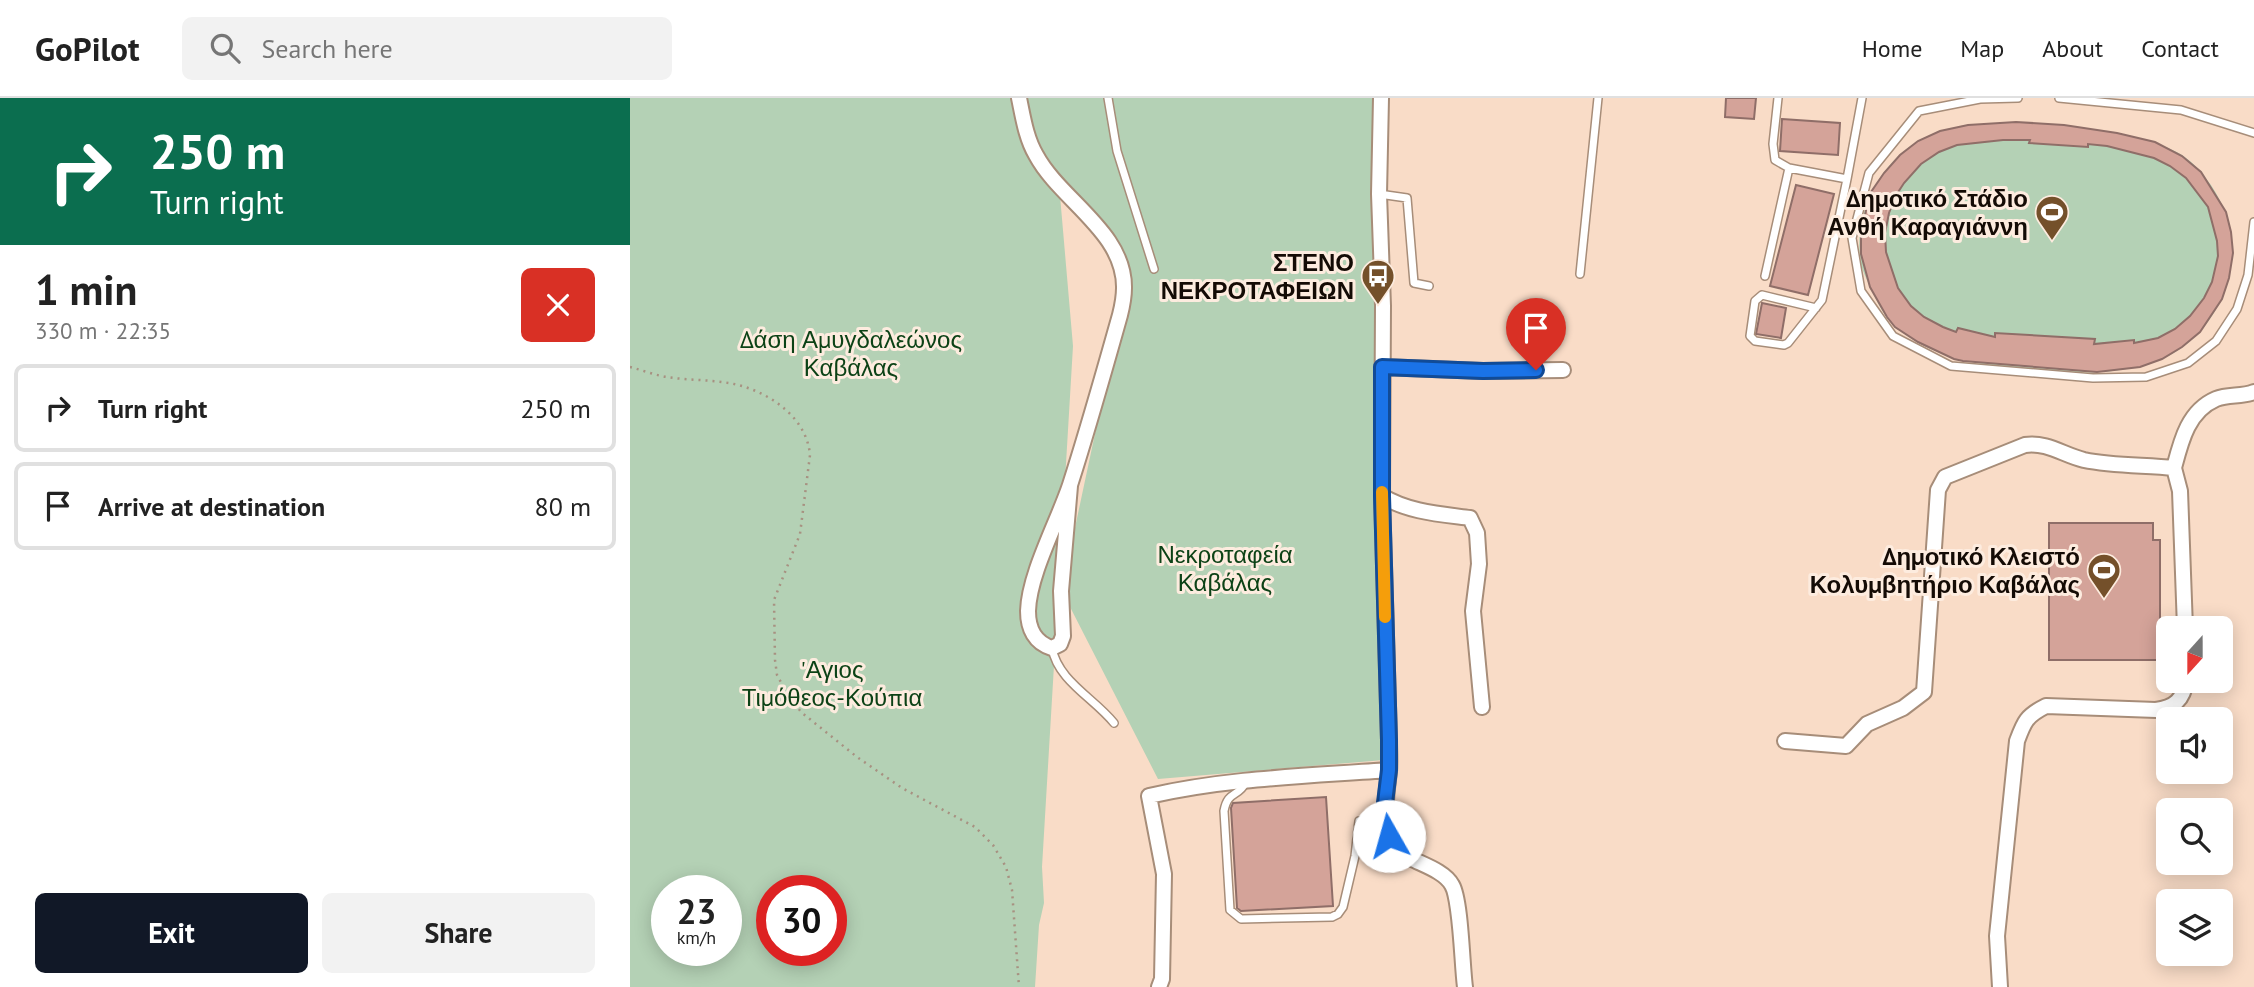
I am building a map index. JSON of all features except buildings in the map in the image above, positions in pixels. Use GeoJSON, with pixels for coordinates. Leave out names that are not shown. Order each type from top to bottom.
{"type":"FeatureCollection","features":[{"type":"Feature","properties":{"kind":"street"},"geometry":{"type":"LineString","coordinates":[[1019,98],[1028,137],[1036,157],[1110,243],[1121,265],[1124,287],[1121,315],[1070,486],[1031,593],[1028,613],[1032,634],[1041,645],[1052,648],[1060,644],[1063,636],[1061,591],[1070,486]]}},
{"type":"Feature","properties":{"kind":"street"},"geometry":{"type":"LineString","coordinates":[[1381,98],[1379,194],[1383,306],[1382,496],[1389,770],[1384,811],[1389,836],[1404,855],[1452,883],[1458,912],[1465,987]]}},
{"type":"Feature","properties":{"kind":"street"},"geometry":{"type":"LineString","coordinates":[[1382,367],[1483,371],[1563,370]]}},
{"type":"Feature","properties":{"kind":"street"},"geometry":{"type":"LineString","coordinates":[[2185,616],[2180,491],[2174,468],[2182,439],[2192,418],[2202,408],[2216,399],[2254,392]]}},
{"type":"Feature","properties":{"kind":"street"},"geometry":{"type":"LineString","coordinates":[[1785,741],[1846,746],[1867,724],[1903,708],[1924,692],[1938,490],[1945,477],[2009,450],[2036,443],[2084,460],[2174,468]]}},
{"type":"Feature","properties":{"kind":"street"},"geometry":{"type":"LineString","coordinates":[[1382,496],[1395,504],[1422,511],[1470,518],[1477,533],[1479,564],[1473,611],[1482,707]]}},
{"type":"Feature","properties":{"kind":"street"},"geometry":{"type":"LineString","coordinates":[[2000,987],[1997,936],[2017,741],[2022,726],[2030,714],[2046,706],[2156,710],[2178,703],[2184,693]]}},
{"type":"Feature","properties":{"kind":"street"},"geometry":{"type":"LineString","coordinates":[[1159,987],[1164,874],[1149,796],[1174,790],[1246,781],[1389,770]]}},
{"type":"Feature","properties":{"kind":"lane"},"geometry":{"type":"LineString","coordinates":[[1108,98],[1117,151],[1154,269]]}},
{"type":"Feature","properties":{"kind":"lane"},"geometry":{"type":"LineString","coordinates":[[1580,274],[1598,98]]}},
{"type":"Feature","properties":{"kind":"lane"},"geometry":{"type":"LineString","coordinates":[[1778,98],[1773,144],[1775,160],[1789,169],[1847,179]]}},
{"type":"Feature","properties":{"kind":"lane"},"geometry":{"type":"LineString","coordinates":[[1816,308],[1762,295],[1755,302],[1750,336],[1755,341],[1784,345],[1816,308],[1822,300],[1862,98]]}},
{"type":"Feature","properties":{"kind":"lane"},"geometry":{"type":"LineString","coordinates":[[2018,98],[1980,99],[1919,111],[1868,173],[1852,238],[1861,291],[1893,336],[1951,366],[2093,378],[2146,377],[2188,363],[2216,341],[2236,309],[2248,275],[2254,222]]}},
{"type":"Feature","properties":{"kind":"lane"},"geometry":{"type":"LineString","coordinates":[[2059,98],[2181,110],[2254,133]]}},
{"type":"Feature","properties":{"kind":"lane"},"geometry":{"type":"LineString","coordinates":[[1765,276],[1789,169]]}},
{"type":"Feature","properties":{"kind":"lane"},"geometry":{"type":"LineString","coordinates":[[1379,194],[1407,198],[1414,283],[1429,286]]}},
{"type":"Feature","properties":{"kind":"lane"},"geometry":{"type":"LineString","coordinates":[[1052,648],[1054,659],[1063,675],[1114,723]]}},
{"type":"Feature","properties":{"kind":"lane"},"geometry":{"type":"LineString","coordinates":[[1246,781],[1238,793],[1226,801],[1224,811],[1230,910],[1241,919],[1332,917],[1338,914],[1343,907],[1359,821]]}},
{"type":"Feature","properties":{"kind":"path"},"geometry":{"type":"LineString","coordinates":[[630,366],[663,376],[742,386],[775,401],[798,421],[809,444],[810,455],[800,534],[774,600],[777,675],[802,712],[856,757],[902,788],[975,827],[993,845],[1006,867],[1012,890],[1019,987]]}},
{"type":"Feature","properties":{"kind":"green space","name":"Δάση Αμυγδαλεώνος Καβάλας"},"geometry":{"type":"Polygon","coordinates":[[[630,98],[1374,98],[1384,760],[1158,779],[1068,603],[1066,570],[1123,302],[1125,263],[1059,184],[1073,346],[1042,867],[1044,903],[1039,925],[1035,987],[630,987],[630,98]]]}},
{"type":"Feature","properties":{"kind":"green space"},"geometry":{"type":"Polygon","coordinates":[[[2016,122],[2132,138],[2163,146],[2186,158],[2211,185],[2224,209],[2230,234],[2231,260],[2226,286],[2216,310],[2201,331],[2181,348],[2142,366],[2112,371],[2066,372],[2017,368],[1981,364],[1945,355],[1912,339],[1886,316],[1863,271],[1859,246],[1865,211],[1880,178],[1904,151],[1929,135],[1966,126],[2016,122]]]}},
{"type":"Feature","properties":{"kind":"slow traffic"},"geometry":{"type":"LineString","coordinates":[[1382,492],[1385,617]]}},
{"type":"Feature","properties":{"kind":"place","name":"Δημοτικό Στάδιο Ανθή Καραγιάννη"},"geometry":{"type":"Point","coordinates":[2052,242]}},
{"type":"Feature","properties":{"kind":"place","name":"ΣΤΕΝΟ ΝΕΚΡΟΤΑΦΕΙΩΝ"},"geometry":{"type":"Point","coordinates":[1378,306]}},
{"type":"Feature","properties":{"kind":"place","name":"Δημοτικό Κλειστό Κολυμβητήριο Καβάλας"},"geometry":{"type":"Point","coordinates":[2104,600]}},
{"type":"Feature","properties":{"kind":"route"},"geometry":{"type":"LineString","coordinates":[[1389,836],[1384,811],[1389,770],[1389,740],[1382,496],[1382,367],[1536,370]]}},
{"type":"Feature","properties":{"kind":"park label","name":"Νεκροταφεία Καβάλας"},"geometry":{"type":"Point","coordinates":[1225,568]}},
{"type":"Feature","properties":{"kind":"park label","name":"'Αγιος Τιμόθεος-Κούπια"},"geometry":{"type":"Point","coordinates":[832,683]}}]}
